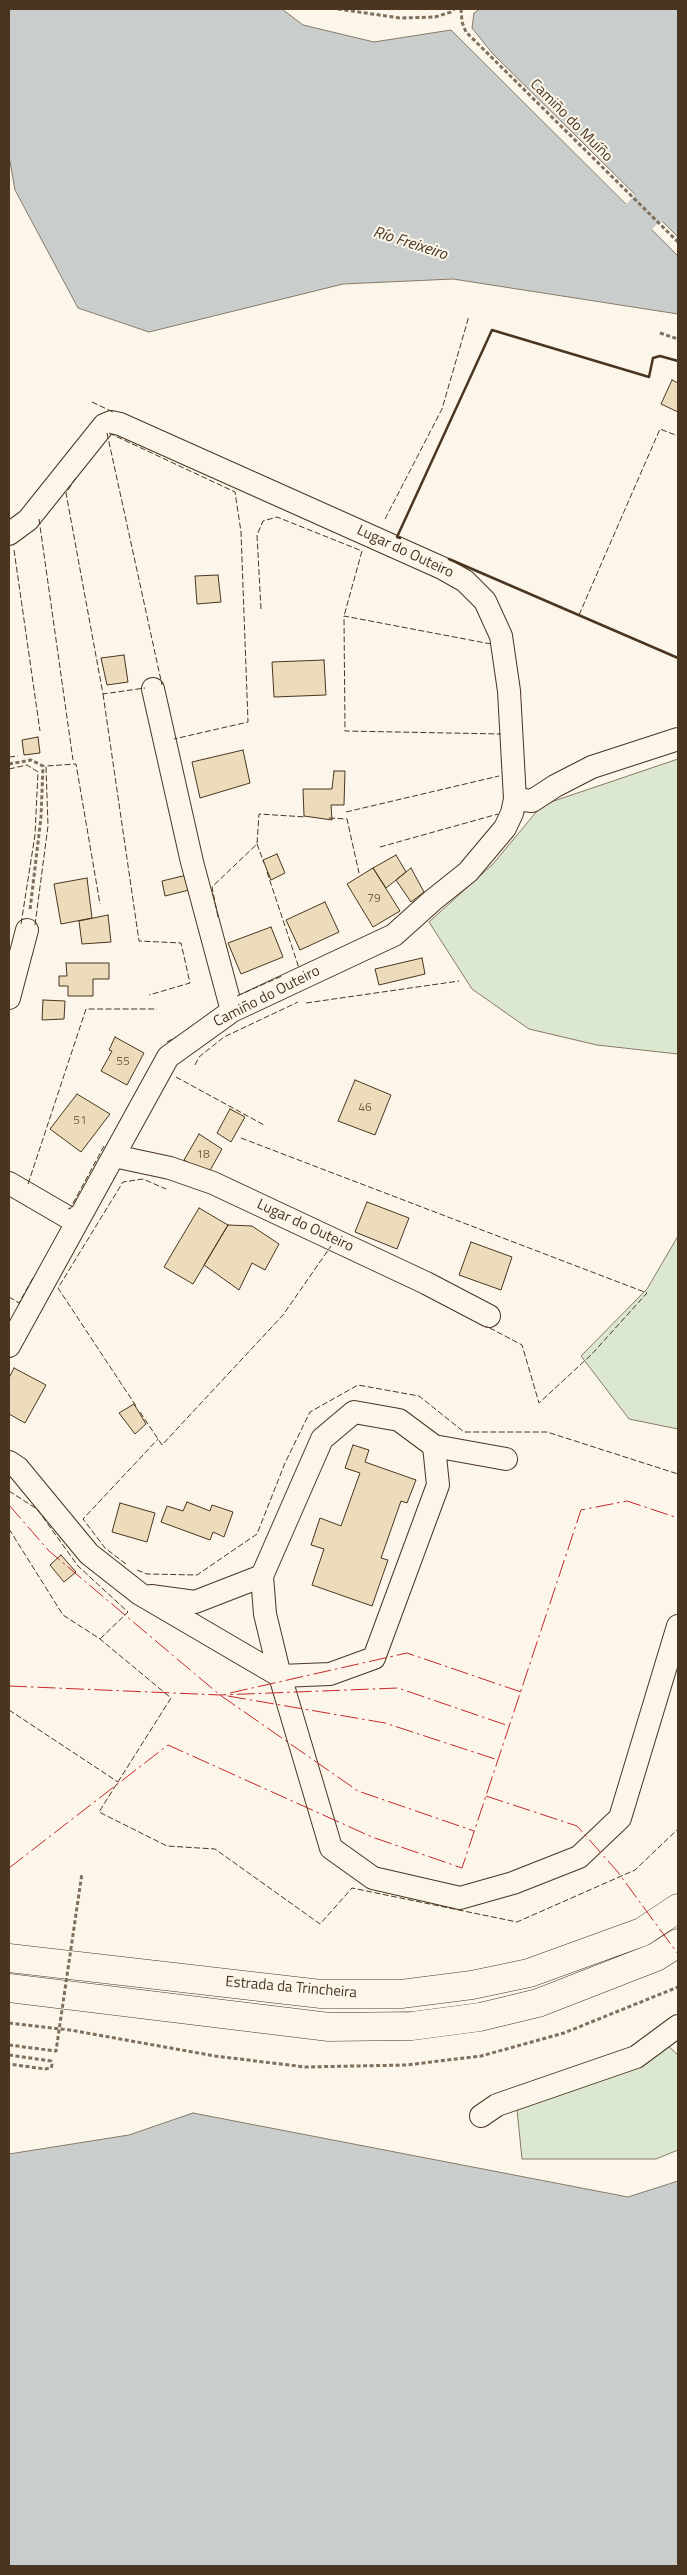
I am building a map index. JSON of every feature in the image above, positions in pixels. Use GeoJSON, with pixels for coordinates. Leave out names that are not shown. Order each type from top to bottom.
{"type":"FeatureCollection","features":[{"type":"Feature","properties":{"kind":"highway","name":"Estrada da Trincheira"},"geometry":{"type":"LineString","coordinates":[[9,1958],[322,1994],[401,1994],[472,1986],[529,1973],[642,1932],[678,1908]]}},
{"type":"Feature","properties":{"kind":"highway"},"geometry":{"type":"LineString","coordinates":[[9,1988],[329,2027],[412,2026],[480,2017],[538,2003],[656,1957],[678,1943]]}},
{"type":"Feature","properties":{"kind":"street","name":"Lugar do Outeiro"},"geometry":{"type":"LineString","coordinates":[[9,534],[28,520],[104,425],[111,422],[120,424],[442,568],[465,581],[485,601],[502,636],[509,691],[515,799]]}},
{"type":"Feature","properties":{"kind":"street"},"geometry":{"type":"LineString","coordinates":[[153,689],[192,862],[232,1012]]}},
{"type":"Feature","properties":{"kind":"street"},"geometry":{"type":"LineString","coordinates":[[515,799],[532,801],[555,786],[592,767],[678,739]]}},
{"type":"Feature","properties":{"kind":"street","name":"Camiño do Outeiro"},"geometry":{"type":"LineString","coordinates":[[9,1346],[168,1057],[232,1012],[394,935],[468,872],[506,828],[515,799]]}},
{"type":"Feature","properties":{"kind":"street"},"geometry":{"type":"LineString","coordinates":[[9,998],[27,930]]}},
{"type":"Feature","properties":{"kind":"street","name":"Lugar do Outeiro"},"geometry":{"type":"LineString","coordinates":[[114,1156],[170,1168],[213,1183],[417,1278],[489,1316]]}},
{"type":"Feature","properties":{"kind":"street"},"geometry":{"type":"LineString","coordinates":[[9,1183],[76,1222]]}},
{"type":"Feature","properties":{"kind":"street"},"geometry":{"type":"LineString","coordinates":[[506,1459],[434,1446],[399,1420],[354,1412],[322,1438],[262,1576],[265,1614],[280,1676],[331,1848],[373,1878],[460,1898],[513,1883],[579,1857],[620,1818],[678,1626]]}},
{"type":"Feature","properties":{"kind":"street"},"geometry":{"type":"LineString","coordinates":[[9,1462],[18,1468],[89,1554],[140,1594],[280,1676],[330,1674],[374,1658],[438,1485],[434,1446]]}},
{"type":"Feature","properties":{"kind":"street"},"geometry":{"type":"LineString","coordinates":[[140,1594],[195,1602],[262,1576]]}},
{"type":"Feature","properties":{"kind":"street"},"geometry":{"type":"LineString","coordinates":[[480,2116],[498,2105],[636,2057],[678,2026]]}},
{"type":"Feature","properties":{"kind":"path"},"geometry":{"type":"LineString","coordinates":[[338,9],[400,18],[435,17],[451,12],[454,9]]}},
{"type":"Feature","properties":{"kind":"path","name":"Camiño do Muíño"},"geometry":{"type":"LineString","coordinates":[[461,9],[462,22],[466,32],[678,242]]}},
{"type":"Feature","properties":{"kind":"path"},"geometry":{"type":"LineString","coordinates":[[660,333],[678,338]]}},
{"type":"Feature","properties":{"kind":"path"},"geometry":{"type":"LineString","coordinates":[[9,764],[31,760],[43,766],[41,817],[27,930]]}},
{"type":"Feature","properties":{"kind":"path"},"geometry":{"type":"LineString","coordinates":[[9,2044],[56,2050],[82,1873]]}},
{"type":"Feature","properties":{"kind":"path"},"geometry":{"type":"LineString","coordinates":[[9,2055],[51,2061],[52,2065],[51,2068],[45,2069],[9,2064]]}},
{"type":"Feature","properties":{"kind":"green space"},"geometry":{"type":"Polygon","coordinates":[[[678,759],[678,1054],[597,1045],[529,1029],[472,989],[429,922],[493,864],[542,805],[678,759]]]}},
{"type":"Feature","properties":{"kind":"green space"},"geometry":{"type":"Polygon","coordinates":[[[678,1236],[678,1429],[629,1419],[581,1356],[647,1289],[678,1236]]]}},
{"type":"Feature","properties":{"kind":"green space"},"geometry":{"type":"Polygon","coordinates":[[[664,2042],[678,2055],[678,2150],[656,2159],[522,2159],[517,2110],[633,2067],[664,2042]]]}},
{"type":"Feature","properties":{"kind":"water"},"geometry":{"type":"Polygon","coordinates":[[[9,9],[282,9],[303,25],[374,42],[451,30],[678,256],[678,314],[453,279],[343,284],[149,332],[78,308],[15,190],[9,156],[9,9]]]}},
{"type":"Feature","properties":{"kind":"water"},"geometry":{"type":"Polygon","coordinates":[[[480,9],[678,9],[678,237],[493,54],[472,28],[474,13],[480,9]]]}},
{"type":"Feature","properties":{"kind":"water"},"geometry":{"type":"Polygon","coordinates":[[[193,2113],[628,2197],[678,2181],[678,2566],[9,2566],[9,2154],[129,2135],[193,2113]]]}},
{"type":"Feature","properties":{"kind":"building"},"geometry":{"type":"Polygon","coordinates":[[[672,380],[678,383],[678,412],[661,404],[672,380]]]}},
{"type":"Feature","properties":{"kind":"building"},"geometry":{"type":"Polygon","coordinates":[[[218,575],[221,602],[197,604],[195,576],[218,575]]]}},
{"type":"Feature","properties":{"kind":"building"},"geometry":{"type":"Polygon","coordinates":[[[124,655],[128,682],[107,685],[101,658],[124,655]]]}},
{"type":"Feature","properties":{"kind":"building"},"geometry":{"type":"Polygon","coordinates":[[[324,660],[326,695],[274,697],[272,662],[324,660]]]}},
{"type":"Feature","properties":{"kind":"building"},"geometry":{"type":"Polygon","coordinates":[[[38,737],[40,753],[24,755],[22,740],[38,737]]]}},
{"type":"Feature","properties":{"kind":"building"},"geometry":{"type":"Polygon","coordinates":[[[243,750],[250,783],[200,798],[192,762],[243,750]]]}},
{"type":"Feature","properties":{"kind":"building"},"geometry":{"type":"Polygon","coordinates":[[[334,771],[345,771],[344,805],[331,805],[332,820],[304,816],[303,789],[332,789],[334,771]]]}},
{"type":"Feature","properties":{"kind":"building"},"geometry":{"type":"Polygon","coordinates":[[[277,854],[285,873],[271,880],[263,860],[277,854]]]}},
{"type":"Feature","properties":{"kind":"building"},"geometry":{"type":"Polygon","coordinates":[[[396,855],[406,872],[386,888],[373,868],[396,855]]]}},
{"type":"Feature","properties":{"kind":"building"},"geometry":{"type":"Polygon","coordinates":[[[373,868],[400,911],[373,927],[347,884],[373,868]]]}},
{"type":"Feature","properties":{"kind":"building"},"geometry":{"type":"Polygon","coordinates":[[[411,868],[424,892],[411,902],[396,880],[411,868]]]}},
{"type":"Feature","properties":{"kind":"building"},"geometry":{"type":"Polygon","coordinates":[[[187,875],[189,890],[165,896],[162,881],[187,875]]]}},
{"type":"Feature","properties":{"kind":"building"},"geometry":{"type":"Polygon","coordinates":[[[87,878],[92,918],[61,924],[54,884],[87,878]]]}},
{"type":"Feature","properties":{"kind":"building"},"geometry":{"type":"Polygon","coordinates":[[[325,902],[339,932],[300,950],[286,920],[325,902]]]}},
{"type":"Feature","properties":{"kind":"building"},"geometry":{"type":"Polygon","coordinates":[[[108,915],[111,942],[82,944],[79,921],[108,915]]]}},
{"type":"Feature","properties":{"kind":"building"},"geometry":{"type":"Polygon","coordinates":[[[271,927],[283,957],[241,974],[228,943],[271,927]]]}},
{"type":"Feature","properties":{"kind":"building"},"geometry":{"type":"Polygon","coordinates":[[[422,958],[425,974],[379,985],[375,969],[422,958]]]}},
{"type":"Feature","properties":{"kind":"building"},"geometry":{"type":"Polygon","coordinates":[[[66,963],[109,963],[109,979],[93,979],[93,996],[68,996],[68,986],[59,986],[59,976],[67,976],[66,963]]]}},
{"type":"Feature","properties":{"kind":"building"},"geometry":{"type":"Polygon","coordinates":[[[43,1000],[65,1001],[64,1019],[42,1020],[43,1000]]]}},
{"type":"Feature","properties":{"kind":"building"},"geometry":{"type":"Polygon","coordinates":[[[115,1037],[144,1053],[127,1085],[101,1071],[112,1051],[109,1050],[115,1037]]]}},
{"type":"Feature","properties":{"kind":"building"},"geometry":{"type":"Polygon","coordinates":[[[355,1080],[391,1095],[375,1135],[338,1121],[355,1080]]]}},
{"type":"Feature","properties":{"kind":"building"},"geometry":{"type":"Polygon","coordinates":[[[77,1094],[110,1114],[81,1152],[50,1129],[77,1094]]]}},
{"type":"Feature","properties":{"kind":"building"},"geometry":{"type":"Polygon","coordinates":[[[230,1109],[245,1117],[231,1142],[217,1133],[230,1109]]]}},
{"type":"Feature","properties":{"kind":"building"},"geometry":{"type":"Polygon","coordinates":[[[199,1134],[222,1149],[208,1174],[184,1160],[199,1134]]]}},
{"type":"Feature","properties":{"kind":"building"},"geometry":{"type":"Polygon","coordinates":[[[367,1202],[409,1218],[397,1249],[355,1232],[367,1202]]]}},
{"type":"Feature","properties":{"kind":"building"},"geometry":{"type":"Polygon","coordinates":[[[199,1208],[228,1225],[193,1284],[164,1267],[199,1208]]]}},
{"type":"Feature","properties":{"kind":"building"},"geometry":{"type":"Polygon","coordinates":[[[228,1225],[252,1226],[279,1244],[265,1270],[252,1263],[239,1290],[204,1265],[228,1225]]]}},
{"type":"Feature","properties":{"kind":"building"},"geometry":{"type":"Polygon","coordinates":[[[471,1242],[512,1257],[501,1290],[459,1275],[471,1242]]]}},
{"type":"Feature","properties":{"kind":"building"},"geometry":{"type":"Polygon","coordinates":[[[14,1368],[46,1385],[25,1423],[9,1414],[9,1378],[14,1368]]]}},
{"type":"Feature","properties":{"kind":"building"},"geometry":{"type":"Polygon","coordinates":[[[134,1404],[146,1424],[135,1434],[119,1413],[134,1404]]]}},
{"type":"Feature","properties":{"kind":"building"},"geometry":{"type":"Polygon","coordinates":[[[353,1445],[369,1450],[365,1462],[416,1480],[407,1503],[401,1501],[381,1558],[388,1560],[372,1606],[312,1585],[324,1549],[311,1545],[320,1518],[341,1526],[360,1473],[345,1468],[353,1445]]]}},
{"type":"Feature","properties":{"kind":"building"},"geometry":{"type":"Polygon","coordinates":[[[187,1502],[210,1511],[212,1505],[233,1512],[224,1537],[213,1532],[210,1540],[161,1522],[167,1506],[183,1511],[187,1502]]]}},
{"type":"Feature","properties":{"kind":"building"},"geometry":{"type":"Polygon","coordinates":[[[120,1503],[155,1513],[147,1542],[112,1532],[120,1503]]]}},
{"type":"Feature","properties":{"kind":"building"},"geometry":{"type":"Polygon","coordinates":[[[61,1555],[76,1572],[64,1582],[50,1565],[61,1555]]]}},
{"type":"Feature","properties":{"kind":"waterway","name":"Río Freixeiro"},"geometry":{"type":"LineString","coordinates":[[593,238],[639,217],[648,207],[678,198]]}},
{"type":"Feature","properties":{"kind":"fence"},"geometry":{"type":"LineString","coordinates":[[385,519],[442,409],[469,316]]}},
{"type":"Feature","properties":{"kind":"fence"},"geometry":{"type":"LineString","coordinates":[[92,402],[115,413]]}},
{"type":"Feature","properties":{"kind":"fence"},"geometry":{"type":"LineString","coordinates":[[579,615],[660,429],[678,436]]}},
{"type":"Feature","properties":{"kind":"fence"},"geometry":{"type":"LineString","coordinates":[[107,433],[162,685]]}},
{"type":"Feature","properties":{"kind":"fence"},"geometry":{"type":"LineString","coordinates":[[109,433],[235,492],[241,532],[248,722],[174,739]]}},
{"type":"Feature","properties":{"kind":"fence"},"geometry":{"type":"LineString","coordinates":[[76,478],[66,493],[103,694],[145,688]]}},
{"type":"Feature","properties":{"kind":"fence"},"geometry":{"type":"LineString","coordinates":[[261,609],[257,535],[263,521],[277,517],[362,551],[344,616]]}},
{"type":"Feature","properties":{"kind":"fence"},"geometry":{"type":"LineString","coordinates":[[39,519],[73,760]]}},
{"type":"Feature","properties":{"kind":"fence"},"geometry":{"type":"LineString","coordinates":[[14,550],[40,731]]}},
{"type":"Feature","properties":{"kind":"fence"},"geometry":{"type":"LineString","coordinates":[[491,644],[344,616],[345,731],[501,734]]}},
{"type":"Feature","properties":{"kind":"fence"},"geometry":{"type":"LineString","coordinates":[[103,694],[139,941],[181,943],[190,983],[149,995]]}},
{"type":"Feature","properties":{"kind":"fence"},"geometry":{"type":"LineString","coordinates":[[9,757],[18,756]]}},
{"type":"Feature","properties":{"kind":"fence"},"geometry":{"type":"LineString","coordinates":[[35,925],[48,826],[46,766],[76,764],[100,904]]}},
{"type":"Feature","properties":{"kind":"fence"},"geometry":{"type":"LineString","coordinates":[[9,769],[27,765],[38,772],[35,835],[21,924]]}},
{"type":"Feature","properties":{"kind":"fence"},"geometry":{"type":"LineString","coordinates":[[346,812],[499,776]]}},
{"type":"Feature","properties":{"kind":"fence"},"geometry":{"type":"LineString","coordinates":[[218,917],[212,887],[257,844],[259,814],[306,817]]}},
{"type":"Feature","properties":{"kind":"fence"},"geometry":{"type":"LineString","coordinates":[[380,847],[498,814]]}},
{"type":"Feature","properties":{"kind":"fence"},"geometry":{"type":"LineString","coordinates":[[329,818],[347,819],[359,873]]}},
{"type":"Feature","properties":{"kind":"fence"},"geometry":{"type":"LineString","coordinates":[[257,844],[264,863]]}},
{"type":"Feature","properties":{"kind":"fence"},"geometry":{"type":"LineString","coordinates":[[267,872],[299,968]]}},
{"type":"Feature","properties":{"kind":"fence"},"geometry":{"type":"LineString","coordinates":[[237,996],[282,976]]}},
{"type":"Feature","properties":{"kind":"fence"},"geometry":{"type":"LineString","coordinates":[[306,1003],[459,981]]}},
{"type":"Feature","properties":{"kind":"fence"},"geometry":{"type":"LineString","coordinates":[[195,1065],[199,1057],[224,1037],[298,1002]]}},
{"type":"Feature","properties":{"kind":"fence"},"geometry":{"type":"LineString","coordinates":[[28,1184],[86,1009],[157,1009]]}},
{"type":"Feature","properties":{"kind":"fence"},"geometry":{"type":"LineString","coordinates":[[167,1042],[176,1037]]}},
{"type":"Feature","properties":{"kind":"fence"},"geometry":{"type":"LineString","coordinates":[[176,1077],[264,1125]]}},
{"type":"Feature","properties":{"kind":"fence"},"geometry":{"type":"LineString","coordinates":[[241,1138],[647,1293],[591,1355],[539,1403],[522,1345],[486,1326]]}},
{"type":"Feature","properties":{"kind":"fence"},"geometry":{"type":"LineString","coordinates":[[68,1208],[70,1209],[104,1146]]}},
{"type":"Feature","properties":{"kind":"fence"},"geometry":{"type":"LineString","coordinates":[[136,1406],[58,1288],[123,1182],[143,1179],[166,1189]]}},
{"type":"Feature","properties":{"kind":"fence"},"geometry":{"type":"LineString","coordinates":[[140,1412],[162,1445],[283,1315],[331,1246]]}},
{"type":"Feature","properties":{"kind":"fence"},"geometry":{"type":"LineString","coordinates":[[9,1297],[19,1303],[34,1276]]}},
{"type":"Feature","properties":{"kind":"fence"},"geometry":{"type":"LineString","coordinates":[[137,1570],[147,1574],[197,1575],[257,1534],[285,1463],[310,1412],[358,1385],[419,1396],[464,1432],[547,1432],[678,1474]]}},
{"type":"Feature","properties":{"kind":"fence"},"geometry":{"type":"LineString","coordinates":[[126,1564],[105,1548],[83,1519],[158,1439]]}},
{"type":"Feature","properties":{"kind":"fence"},"geometry":{"type":"LineString","coordinates":[[9,1491],[37,1509],[78,1566],[128,1612],[100,1639]]}},
{"type":"Feature","properties":{"kind":"fence"},"geometry":{"type":"LineString","coordinates":[[9,1529],[63,1615],[100,1639],[171,1698],[99,1812],[167,1846],[215,1849],[320,1924],[352,1888],[517,1922],[635,1870],[678,1829]]}},
{"type":"Feature","properties":{"kind":"fence"},"geometry":{"type":"LineString","coordinates":[[9,1710],[118,1782]]}},
{"type":"Feature","properties":{"kind":"wall"},"geometry":{"type":"LineString","coordinates":[[400,538],[397,537],[492,330],[649,377],[653,358],[660,356],[678,361]]}},
{"type":"Feature","properties":{"kind":"wall"},"geometry":{"type":"LineString","coordinates":[[449,559],[678,658]]}},
{"type":"Feature","properties":{"kind":"power"},"geometry":{"type":"LineString","coordinates":[[9,1868],[168,1745],[372,1837],[462,1868],[581,1510],[627,1501],[678,1518]]}},
{"type":"Feature","properties":{"kind":"power"},"geometry":{"type":"LineString","coordinates":[[9,1505],[49,1551],[220,1695],[358,1791],[474,1831]]}},
{"type":"Feature","properties":{"kind":"power"},"geometry":{"type":"LineString","coordinates":[[230,1693],[407,1653],[521,1692]]}},
{"type":"Feature","properties":{"kind":"power"},"geometry":{"type":"LineString","coordinates":[[9,1686],[220,1695],[398,1688],[509,1726]]}},
{"type":"Feature","properties":{"kind":"power"},"geometry":{"type":"LineString","coordinates":[[228,1696],[385,1723],[498,1760]]}},
{"type":"Feature","properties":{"kind":"power"},"geometry":{"type":"LineString","coordinates":[[486,1796],[577,1826],[617,1871],[678,1954]]}}]}
